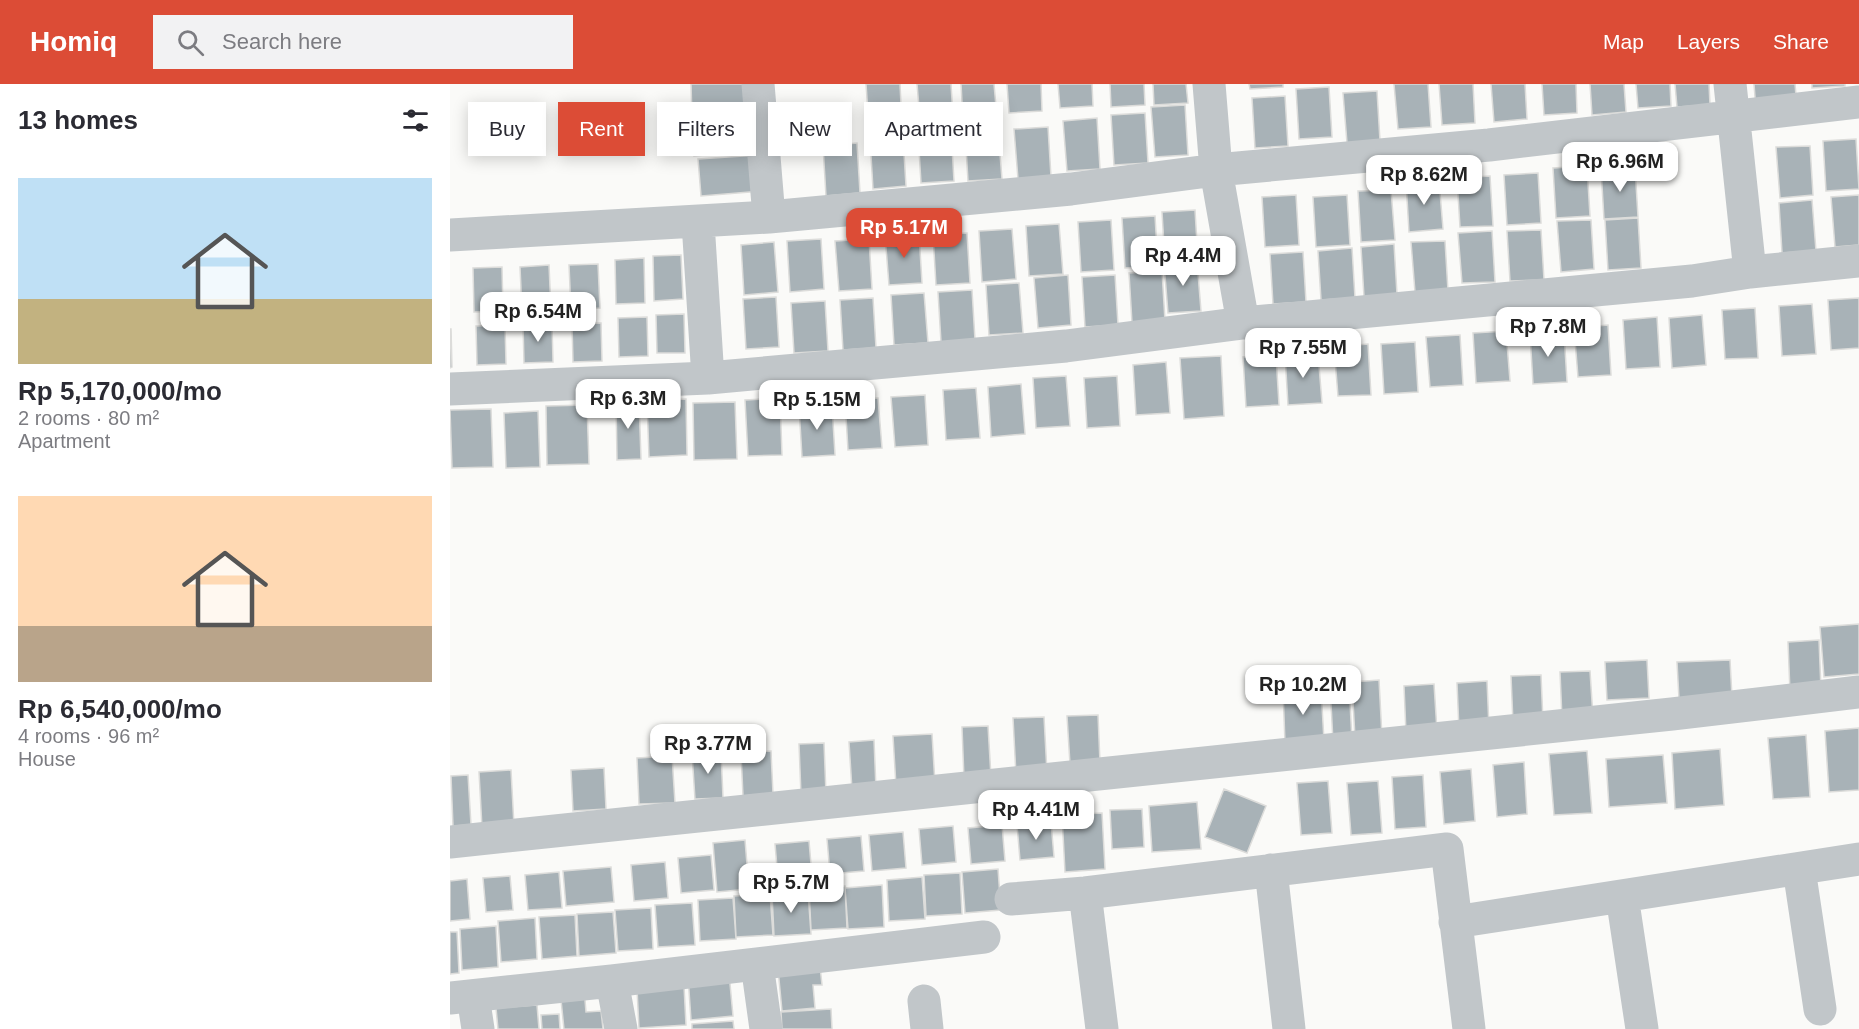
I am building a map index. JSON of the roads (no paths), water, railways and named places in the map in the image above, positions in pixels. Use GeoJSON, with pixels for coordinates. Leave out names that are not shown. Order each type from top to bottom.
{"type":"FeatureCollection","features":[{"type":"Feature","properties":{"kind":"street"},"geometry":{"type":"LineString","coordinates":[[758,84],[769,217]]}},
{"type":"Feature","properties":{"kind":"street"},"geometry":{"type":"LineString","coordinates":[[1209,84],[1216,170],[1243,323]]}},
{"type":"Feature","properties":{"kind":"street"},"geometry":{"type":"LineString","coordinates":[[450,235],[769,217],[1071,189],[1216,170],[1489,145],[1732,100],[1859,102]]}},
{"type":"Feature","properties":{"kind":"street"},"geometry":{"type":"LineString","coordinates":[[1732,100],[1750,272]]}},
{"type":"Feature","properties":{"kind":"street"},"geometry":{"type":"LineString","coordinates":[[699,238],[708,378]]}},
{"type":"Feature","properties":{"kind":"street"},"geometry":{"type":"LineString","coordinates":[[450,389],[708,378],[1066,346],[1243,323],[1692,281],[1750,272],[1859,261]]}},
{"type":"Feature","properties":{"kind":"street"},"geometry":{"type":"LineString","coordinates":[[450,842],[1672,714],[1859,692]]}},
{"type":"Feature","properties":{"kind":"street"},"geometry":{"type":"LineString","coordinates":[[1011,899],[1447,849],[1468,1029]]}},
{"type":"Feature","properties":{"kind":"street"},"geometry":{"type":"LineString","coordinates":[[1455,922],[1859,859]]}},
{"type":"Feature","properties":{"kind":"street"},"geometry":{"type":"LineString","coordinates":[[1799,869],[1820,1009]]}},
{"type":"Feature","properties":{"kind":"street"},"geometry":{"type":"LineString","coordinates":[[1271,870],[1289,1029]]}},
{"type":"Feature","properties":{"kind":"street"},"geometry":{"type":"LineString","coordinates":[[1085,892],[1102,1029]]}},
{"type":"Feature","properties":{"kind":"street"},"geometry":{"type":"LineString","coordinates":[[1622,896],[1642,1029]]}},
{"type":"Feature","properties":{"kind":"street"},"geometry":{"type":"LineString","coordinates":[[478,1029],[462,997],[984,937]]}},
{"type":"Feature","properties":{"kind":"street"},"geometry":{"type":"LineString","coordinates":[[757,964],[766,1029]]}},
{"type":"Feature","properties":{"kind":"street"},"geometry":{"type":"LineString","coordinates":[[612,981],[621,1029]]}}]}
